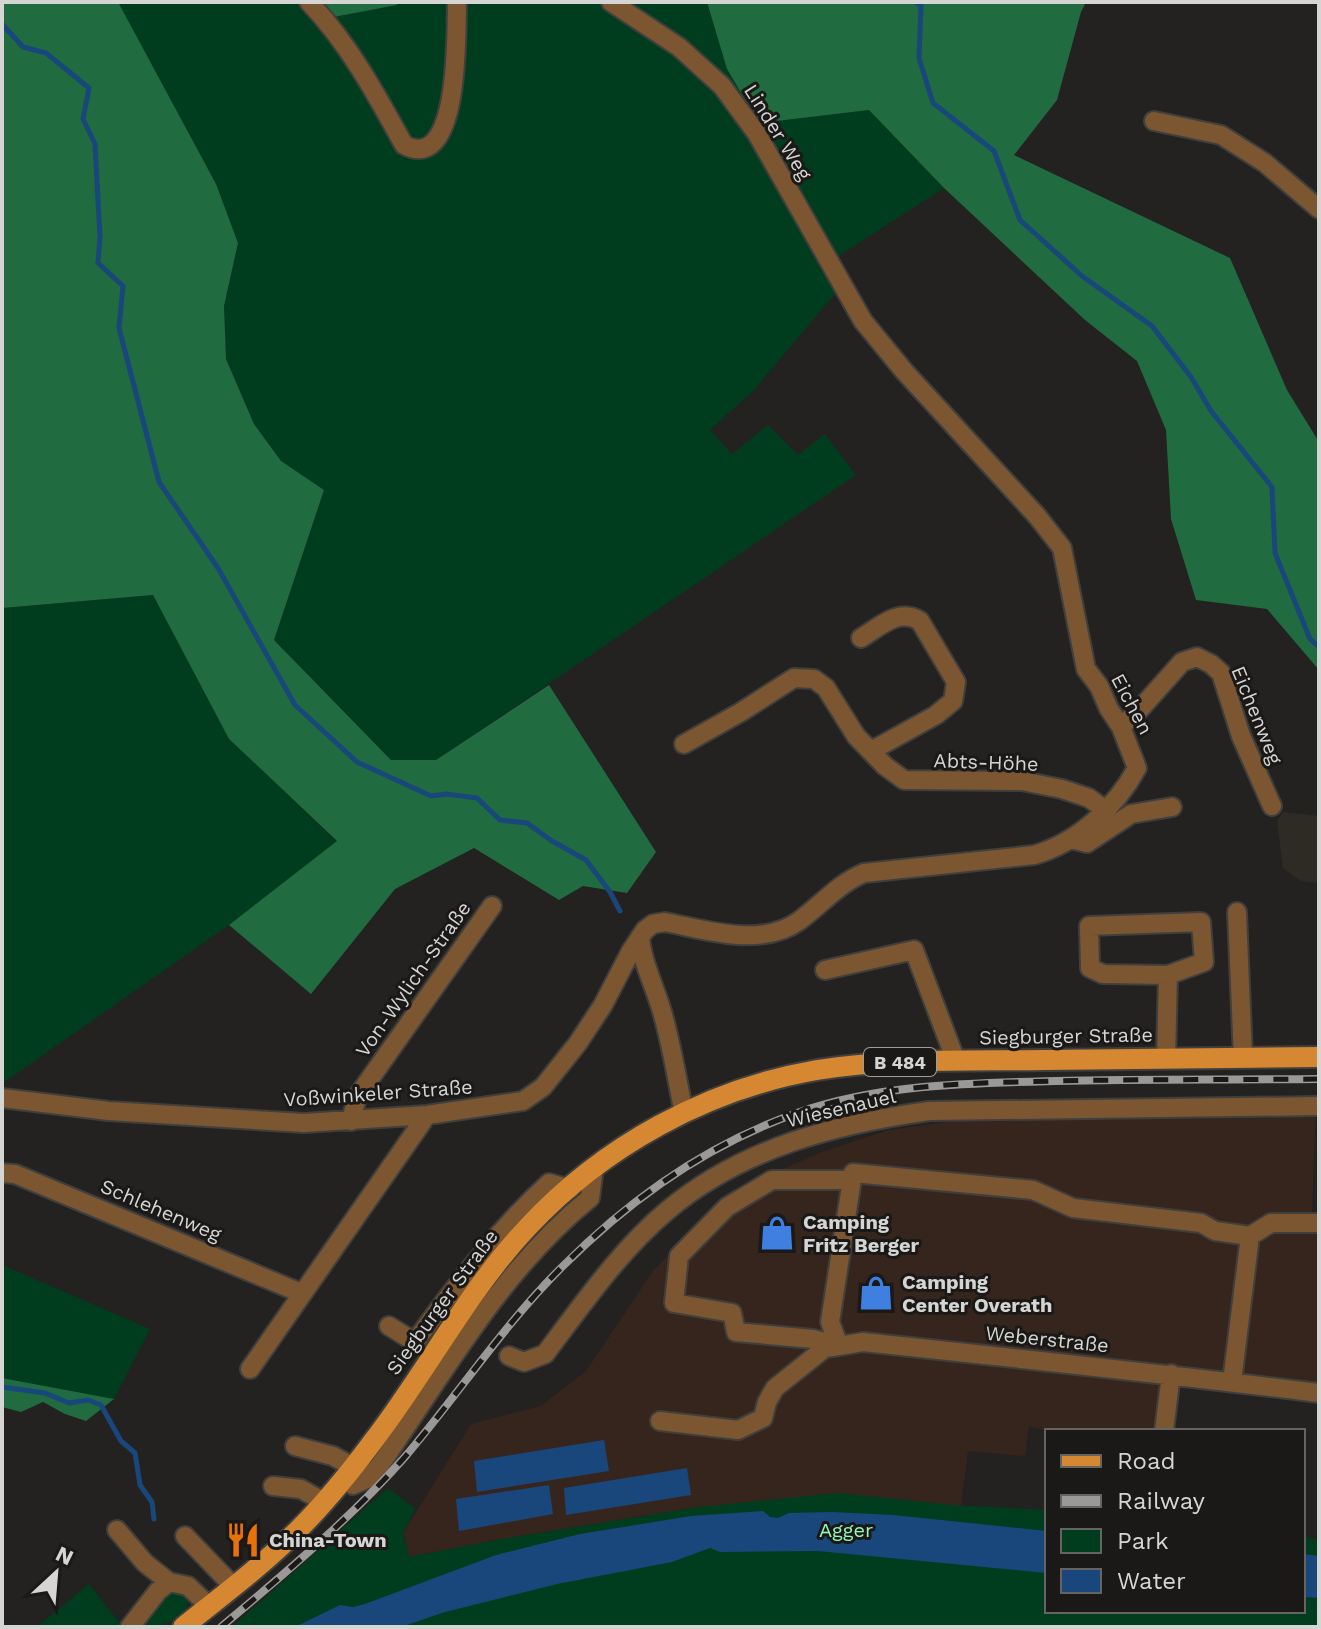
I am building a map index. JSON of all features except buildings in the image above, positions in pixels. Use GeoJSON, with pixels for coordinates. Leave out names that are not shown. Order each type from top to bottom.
{"type":"FeatureCollection","features":[{"type":"Feature","properties":{"kind":"main road","name":"Siegburger Straße"},"geometry":{"type":"LineString","coordinates":[[183,1627],[234,1587],[298,1530],[324,1502],[376,1437],[481,1283],[528,1227],[594,1167],[636,1138],[684,1113],[732,1090],[818,1070],[856,1065],[1319,1057]]}},
{"type":"Feature","properties":{"kind":"street"},"geometry":{"type":"LineString","coordinates":[[309,2],[367,77],[404,145],[413,150],[427,148],[435,142],[449,106],[456,61],[457,2]]}},
{"type":"Feature","properties":{"kind":"street","name":"Linder Weg"},"geometry":{"type":"LineString","coordinates":[[611,2],[679,47],[722,86],[757,134],[818,240]]}},
{"type":"Feature","properties":{"kind":"street"},"geometry":{"type":"LineString","coordinates":[[1154,121],[1221,135],[1265,163],[1319,209]]}},
{"type":"Feature","properties":{"kind":"street","name":"Eichen"},"geometry":{"type":"LineString","coordinates":[[635,944],[653,924],[665,922],[721,932],[764,934],[796,923],[851,878],[864,873],[1034,855],[1053,849],[1072,839],[1105,810],[1126,788],[1137,768],[1121,727],[1086,669],[1062,548],[863,321],[818,240]]}},
{"type":"Feature","properties":{"kind":"street","name":"Abts-Höhe"},"geometry":{"type":"LineString","coordinates":[[861,638],[894,618],[915,618],[920,621],[956,682],[953,701],[936,715],[871,751]]}},
{"type":"Feature","properties":{"kind":"street","name":"Eichenweg"},"geometry":{"type":"LineString","coordinates":[[1121,727],[1182,662],[1197,657],[1211,664],[1221,673],[1241,736],[1272,806]]}},
{"type":"Feature","properties":{"kind":"street","name":"Abts-Höhe"},"geometry":{"type":"LineString","coordinates":[[684,744],[794,678],[814,679],[826,688],[856,736],[885,766],[904,780],[1022,781],[1089,798],[1105,810]]}},
{"type":"Feature","properties":{"kind":"street"},"geometry":{"type":"LineString","coordinates":[[1072,839],[1087,843],[1131,814],[1172,807]]}},
{"type":"Feature","properties":{"kind":"street","name":"Von-Wylich-Straße"},"geometry":{"type":"LineString","coordinates":[[351,1121],[357,1097],[492,906]]}},
{"type":"Feature","properties":{"kind":"street"},"geometry":{"type":"LineString","coordinates":[[1237,912],[1243,1058]]}},
{"type":"Feature","properties":{"kind":"street"},"geometry":{"type":"LineString","coordinates":[[1201,922],[1204,962],[1168,975],[1103,974],[1090,968],[1089,926],[1201,922]]}},
{"type":"Feature","properties":{"kind":"street"},"geometry":{"type":"LineString","coordinates":[[635,944],[641,951],[664,1017],[684,1113]]}},
{"type":"Feature","properties":{"kind":"street","name":"Voßwinkeler Straße"},"geometry":{"type":"LineString","coordinates":[[2,1098],[109,1111],[304,1123],[427,1115],[523,1101],[534,1095],[578,1043],[603,1005],[635,944]]}},
{"type":"Feature","properties":{"kind":"street"},"geometry":{"type":"LineString","coordinates":[[825,970],[914,950],[956,1061]]}},
{"type":"Feature","properties":{"kind":"street"},"geometry":{"type":"LineString","coordinates":[[1166,1059],[1168,975]]}},
{"type":"Feature","properties":{"kind":"street","name":"Wiesenauel"},"geometry":{"type":"LineString","coordinates":[[509,1356],[524,1362],[545,1354],[628,1248],[668,1210],[722,1171],[789,1141],[887,1117],[929,1111],[1319,1106]]}},
{"type":"Feature","properties":{"kind":"street"},"geometry":{"type":"LineString","coordinates":[[250,1369],[427,1115]]}},
{"type":"Feature","properties":{"kind":"street"},"geometry":{"type":"LineString","coordinates":[[295,1446],[333,1456],[348,1473],[353,1485],[367,1479],[480,1334],[515,1271],[590,1198],[594,1167]]}},
{"type":"Feature","properties":{"kind":"street","name":"Schlehenweg"},"geometry":{"type":"LineString","coordinates":[[2,1173],[15,1174],[103,1209],[301,1293]]}},
{"type":"Feature","properties":{"kind":"street"},"geometry":{"type":"LineString","coordinates":[[839,1346],[830,1322],[853,1173],[1033,1190],[1073,1208],[1201,1223],[1215,1231],[1250,1236],[1271,1223],[1319,1223]]}},
{"type":"Feature","properties":{"kind":"street"},"geometry":{"type":"LineString","coordinates":[[839,1346],[813,1339],[736,1332],[732,1313],[674,1303],[679,1256],[727,1207],[772,1180],[852,1180]]}},
{"type":"Feature","properties":{"kind":"street"},"geometry":{"type":"LineString","coordinates":[[389,1326],[415,1342],[477,1258],[512,1217],[549,1183],[570,1189]]}},
{"type":"Feature","properties":{"kind":"street"},"geometry":{"type":"LineString","coordinates":[[1232,1382],[1250,1236]]}},
{"type":"Feature","properties":{"kind":"street","name":"Weberstraße"},"geometry":{"type":"LineString","coordinates":[[839,1346],[863,1342],[1171,1374],[1319,1393]]}},
{"type":"Feature","properties":{"kind":"street"},"geometry":{"type":"LineString","coordinates":[[660,1421],[738,1430],[752,1425],[763,1418],[775,1388],[825,1348],[839,1346]]}},
{"type":"Feature","properties":{"kind":"street"},"geometry":{"type":"LineString","coordinates":[[1164,1429],[1171,1374]]}},
{"type":"Feature","properties":{"kind":"street"},"geometry":{"type":"LineString","coordinates":[[273,1486],[301,1489],[324,1502]]}},
{"type":"Feature","properties":{"kind":"street"},"geometry":{"type":"LineString","coordinates":[[117,1530],[145,1563],[169,1582],[188,1586],[209,1606]]}},
{"type":"Feature","properties":{"kind":"street"},"geometry":{"type":"LineString","coordinates":[[185,1536],[234,1587]]}},
{"type":"Feature","properties":{"kind":"street"},"geometry":{"type":"LineString","coordinates":[[130,1627],[158,1591],[169,1582]]}},
{"type":"Feature","properties":{"kind":"shaded area"},"geometry":{"type":"Polygon","coordinates":[[[1283,812],[1319,816],[1319,883],[1301,881],[1283,868],[1277,821],[1283,812]]]}},
{"type":"Feature","properties":{"kind":"shaded area"},"geometry":{"type":"Polygon","coordinates":[[[1316,1108],[1311,1233],[1319,1233],[1319,1394],[1177,1380],[1170,1429],[1029,1427],[1025,1456],[968,1451],[959,1522],[698,1507],[409,1557],[403,1533],[471,1424],[541,1406],[586,1371],[653,1271],[727,1193],[822,1152],[889,1130],[954,1121],[1062,1120],[1085,1115],[1316,1108]]]}},
{"type":"Feature","properties":{"kind":"green space"},"geometry":{"type":"Polygon","coordinates":[[[2,2],[118,2],[216,184],[238,243],[224,306],[226,359],[254,424],[281,461],[324,490],[274,640],[391,760],[436,760],[549,685],[656,852],[627,893],[583,886],[559,900],[474,848],[395,889],[311,994],[229,925],[337,841],[229,739],[153,595],[2,608],[2,2]]]}},
{"type":"Feature","properties":{"kind":"green space"},"geometry":{"type":"Polygon","coordinates":[[[118,2],[300,2],[318,20],[396,5],[396,2],[707,2],[759,123],[869,110],[944,188],[826,264],[839,289],[753,391],[710,430],[732,454],[768,425],[798,455],[825,434],[856,475],[436,760],[391,760],[274,640],[324,490],[281,462],[254,424],[226,359],[224,306],[238,243],[118,2]]]}},
{"type":"Feature","properties":{"kind":"green space"},"geometry":{"type":"Polygon","coordinates":[[[300,2],[396,2],[397,5],[318,20],[300,2]]]}},
{"type":"Feature","properties":{"kind":"green space"},"geometry":{"type":"Polygon","coordinates":[[[707,2],[1086,2],[1057,100],[1014,155],[1230,258],[1287,390],[1319,442],[1319,670],[1267,609],[1196,600],[1171,519],[1166,430],[1137,361],[1085,320],[944,188],[869,110],[759,123],[727,69],[707,2]]]}},
{"type":"Feature","properties":{"kind":"green space"},"geometry":{"type":"Polygon","coordinates":[[[153,595],[229,739],[337,842],[229,925],[2,1081],[2,608],[153,595]]]}},
{"type":"Feature","properties":{"kind":"green space"},"geometry":{"type":"Polygon","coordinates":[[[2,1265],[150,1329],[114,1399],[2,1378],[2,1265]]]}},
{"type":"Feature","properties":{"kind":"green space"},"geometry":{"type":"Polygon","coordinates":[[[2,1378],[114,1399],[86,1421],[43,1402],[21,1412],[2,1407],[2,1378]]]}},
{"type":"Feature","properties":{"kind":"green space"},"geometry":{"type":"Polygon","coordinates":[[[388,1488],[415,1509],[403,1533],[409,1557],[698,1507],[838,1493],[953,1505],[1045,1510],[1045,1613],[1305,1613],[1305,1597],[1316,1598],[1305,1595],[1305,1537],[1319,1540],[1319,1627],[232,1627],[388,1488]]]}},
{"type":"Feature","properties":{"kind":"green space"},"geometry":{"type":"Polygon","coordinates":[[[89,1584],[123,1627],[37,1627],[89,1584]]]}},
{"type":"Feature","properties":{"kind":"green space"},"geometry":{"type":"Polygon","coordinates":[[[178,1589],[189,1599],[182,1614],[161,1625],[136,1627],[169,1590],[178,1589]]]}},
{"type":"Feature","properties":{"kind":"water"},"geometry":{"type":"Polygon","coordinates":[[[604,1440],[609,1471],[477,1492],[474,1461],[604,1440]]]}},
{"type":"Feature","properties":{"kind":"water"},"geometry":{"type":"Polygon","coordinates":[[[687,1468],[691,1495],[566,1515],[564,1488],[687,1468]]]}},
{"type":"Feature","properties":{"kind":"water"},"geometry":{"type":"Polygon","coordinates":[[[549,1485],[553,1514],[459,1531],[456,1499],[549,1485]]]}},
{"type":"Feature","properties":{"kind":"water","name":"Agger"},"geometry":{"type":"Polygon","coordinates":[[[763,1511],[770,1517],[778,1518],[789,1513],[832,1512],[1045,1531],[1045,1573],[818,1551],[720,1552],[710,1548],[672,1562],[557,1584],[445,1612],[401,1627],[295,1627],[340,1605],[353,1607],[365,1604],[496,1555],[580,1534],[691,1516],[763,1511]]]}},
{"type":"Feature","properties":{"kind":"water"},"geometry":{"type":"Polygon","coordinates":[[[1305,1554],[1319,1556],[1319,1598],[1305,1597],[1305,1554]]]}},
{"type":"Feature","properties":{"kind":"waterway"},"geometry":{"type":"LineString","coordinates":[[915,2],[921,5],[919,58],[933,103],[994,151],[1020,220],[1082,276],[1152,326],[1191,377],[1211,411],[1272,487],[1275,553],[1310,639],[1319,647]]}},
{"type":"Feature","properties":{"kind":"waterway"},"geometry":{"type":"LineString","coordinates":[[2,24],[23,47],[46,53],[89,88],[83,119],[95,144],[100,237],[98,263],[123,286],[119,328],[159,482],[218,568],[295,705],[357,762],[431,796],[446,794],[477,798],[500,820],[527,823],[586,860],[620,911]]}},
{"type":"Feature","properties":{"kind":"waterway"},"geometry":{"type":"LineString","coordinates":[[2,1387],[45,1393],[69,1403],[88,1400],[101,1405],[121,1441],[135,1453],[140,1485],[152,1502],[154,1519]]}},
{"type":"Feature","properties":{"kind":"railway"},"geometry":{"type":"LineString","coordinates":[[221,1627],[316,1546],[383,1481],[541,1288],[588,1242],[671,1176],[732,1141],[828,1103],[925,1087],[1056,1081],[1319,1079]]}},
{"type":"Feature","properties":{"kind":"place","name":"Camping Fritz Berger"},"geometry":{"type":"Point","coordinates":[777,1233]}},
{"type":"Feature","properties":{"kind":"place","name":"Camping Center Overath"},"geometry":{"type":"Point","coordinates":[876,1293]}},
{"type":"Feature","properties":{"kind":"place","name":"China-Town"},"geometry":{"type":"Point","coordinates":[243,1540]}}]}
